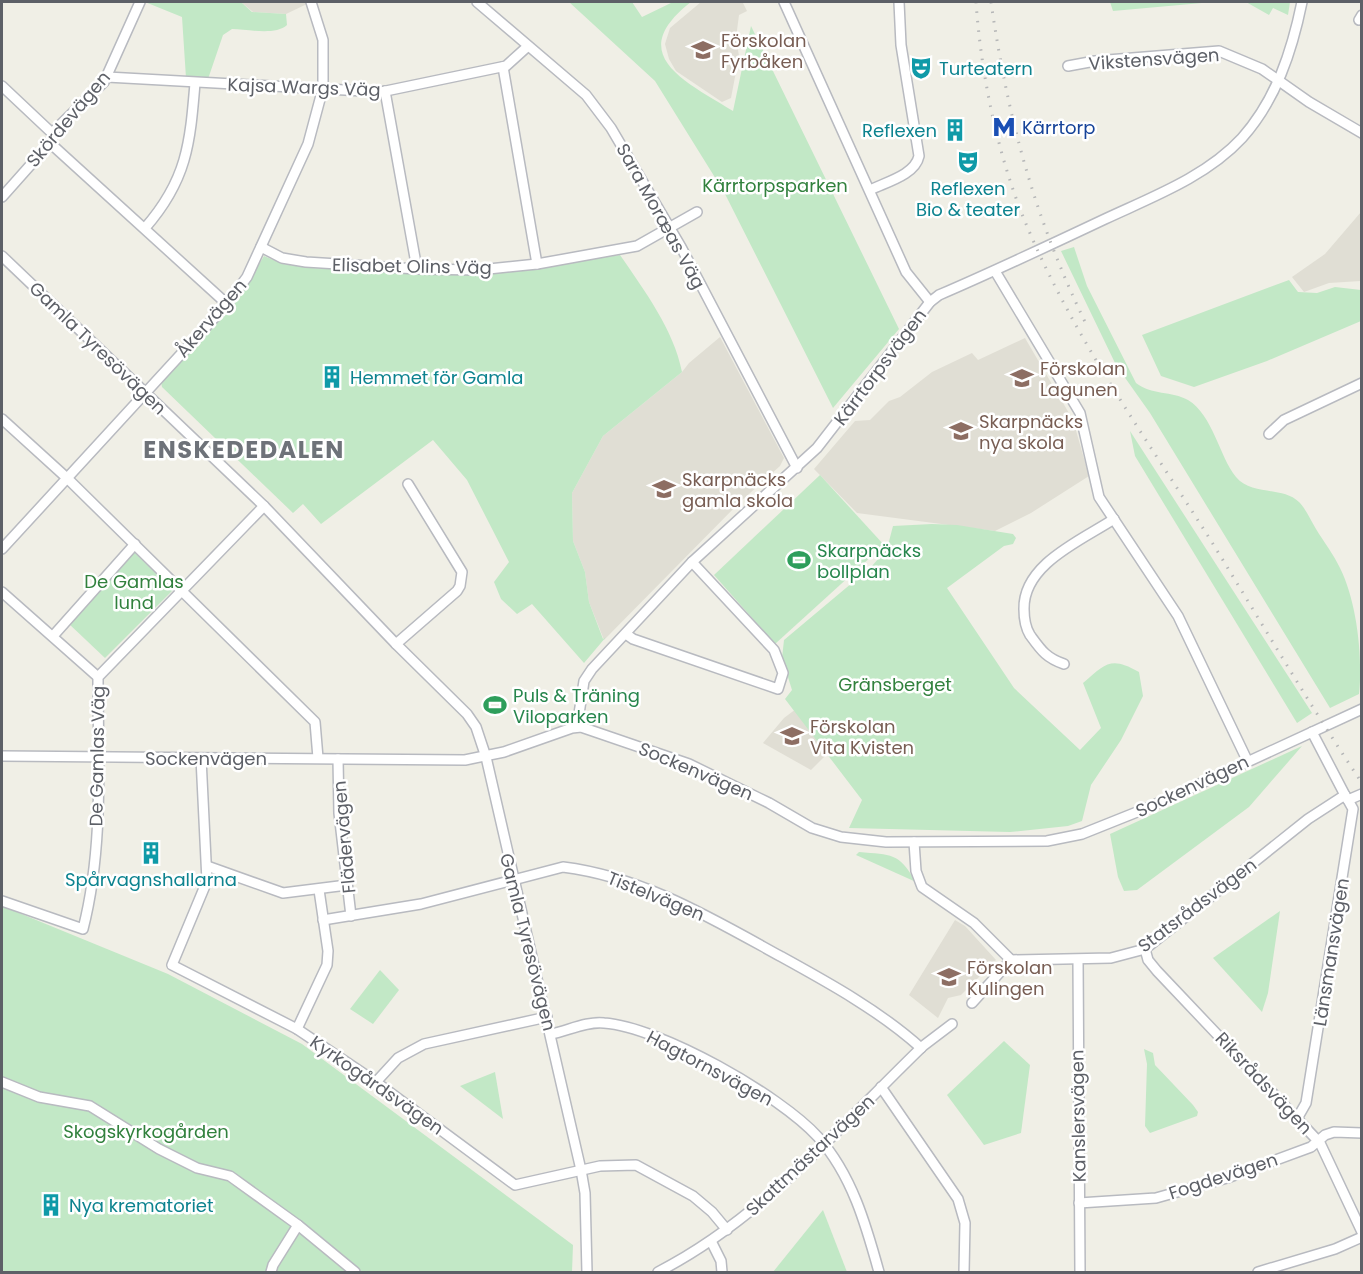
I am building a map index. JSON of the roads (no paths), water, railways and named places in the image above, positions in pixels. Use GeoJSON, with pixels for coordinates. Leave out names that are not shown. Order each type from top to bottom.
{"type":"FeatureCollection","features":[{"type":"Feature","properties":{"kind":"street","name":"Skördevägen"},"geometry":{"type":"LineString","coordinates":[[2,197],[107,77],[140,2]]}},
{"type":"Feature","properties":{"kind":"street","name":"Åkervägen"},"geometry":{"type":"LineString","coordinates":[[2,549],[227,304],[247,277],[308,144],[323,88],[322,40],[311,2]]}},
{"type":"Feature","properties":{"kind":"street","name":"Sara Moræas Väg"},"geometry":{"type":"LineString","coordinates":[[477,2],[586,95],[611,128],[681,247],[797,468]]}},
{"type":"Feature","properties":{"kind":"street"},"geometry":{"type":"LineString","coordinates":[[784,2],[906,272],[930,302]]}},
{"type":"Feature","properties":{"kind":"street"},"geometry":{"type":"LineString","coordinates":[[870,190],[914,167],[919,156],[901,45],[899,2]]}},
{"type":"Feature","properties":{"kind":"street","name":"Kärrtorpsvägen"},"geometry":{"type":"LineString","coordinates":[[577,727],[584,681],[692,562],[797,468],[849,410],[930,302],[939,295],[1180,184],[1219,159],[1242,138],[1260,114],[1279,79],[1294,39],[1302,2]]}},
{"type":"Feature","properties":{"kind":"street","name":"Kajsa Wargs Väg"},"geometry":{"type":"LineString","coordinates":[[107,77],[385,91],[503,67],[527,47]]}},
{"type":"Feature","properties":{"kind":"street","name":"Vikstensvägen"},"geometry":{"type":"LineString","coordinates":[[1068,66],[1095,61],[1220,51],[1238,56],[1279,79],[1309,102],[1362,133]]}},
{"type":"Feature","properties":{"kind":"street"},"geometry":{"type":"LineString","coordinates":[[503,67],[537,264]]}},
{"type":"Feature","properties":{"kind":"street"},"geometry":{"type":"LineString","coordinates":[[145,228],[168,195],[186,157],[190,140],[195,83]]}},
{"type":"Feature","properties":{"kind":"street"},"geometry":{"type":"LineString","coordinates":[[2,86],[52,138],[227,304]]}},
{"type":"Feature","properties":{"kind":"street"},"geometry":{"type":"LineString","coordinates":[[385,91],[417,269]]}},
{"type":"Feature","properties":{"kind":"street","name":"Elisabet Olins Väg"},"geometry":{"type":"LineString","coordinates":[[261,247],[282,258],[306,262],[417,269],[479,270],[537,264],[637,246],[697,212]]}},
{"type":"Feature","properties":{"kind":"street","name":"Gamla Tyresövägen"},"geometry":{"type":"LineString","coordinates":[[2,256],[264,506],[396,644],[467,714],[476,727],[486,757],[581,1170],[587,1272]]}},
{"type":"Feature","properties":{"kind":"street"},"geometry":{"type":"LineString","coordinates":[[995,271],[1080,413],[1099,497],[1178,616],[1247,760]]}},
{"type":"Feature","properties":{"kind":"street"},"geometry":{"type":"LineString","coordinates":[[1269,434],[1284,420],[1362,383]]}},
{"type":"Feature","properties":{"kind":"street"},"geometry":{"type":"LineString","coordinates":[[2,419],[182,589],[315,722],[318,758]]}},
{"type":"Feature","properties":{"kind":"street"},"geometry":{"type":"LineString","coordinates":[[396,644],[457,591],[462,578],[462,572],[408,484]]}},
{"type":"Feature","properties":{"kind":"street","name":"De Gamlas Väg"},"geometry":{"type":"LineString","coordinates":[[2,901],[84,928],[95,862],[98,677],[264,506]]}},
{"type":"Feature","properties":{"kind":"street"},"geometry":{"type":"LineString","coordinates":[[1064,664],[1046,657],[1028,632],[1024,621],[1024,604],[1030,583],[1033,576],[1049,561],[1114,519]]}},
{"type":"Feature","properties":{"kind":"street"},"geometry":{"type":"LineString","coordinates":[[53,636],[135,544]]}},
{"type":"Feature","properties":{"kind":"street"},"geometry":{"type":"LineString","coordinates":[[626,634],[633,639],[778,688],[783,673],[774,650],[692,562]]}},
{"type":"Feature","properties":{"kind":"street"},"geometry":{"type":"LineString","coordinates":[[2,592],[98,677]]}},
{"type":"Feature","properties":{"kind":"street","name":"Sockenvägen"},"geometry":{"type":"LineString","coordinates":[[2,756],[457,760],[486,757],[577,727],[688,764],[827,833],[855,840],[994,843],[1066,838],[1152,806],[1247,760],[1362,709]]}},
{"type":"Feature","properties":{"kind":"street"},"geometry":{"type":"LineString","coordinates":[[1312,732],[1347,798],[1362,794]]}},
{"type":"Feature","properties":{"kind":"street"},"geometry":{"type":"LineString","coordinates":[[201,758],[207,866],[283,893],[347,885]]}},
{"type":"Feature","properties":{"kind":"street","name":"Flädervägen"},"geometry":{"type":"LineString","coordinates":[[339,759],[339,813],[351,916]]}},
{"type":"Feature","properties":{"kind":"street","name":"Statsrådsvägen"},"geometry":{"type":"LineString","coordinates":[[1011,960],[1111,958],[1145,949],[1308,819],[1347,798]]}},
{"type":"Feature","properties":{"kind":"street","name":"Länsmansvägen"},"geometry":{"type":"LineString","coordinates":[[1298,1117],[1306,1103],[1334,937],[1353,809],[1347,798]]}},
{"type":"Feature","properties":{"kind":"street"},"geometry":{"type":"LineString","coordinates":[[914,842],[916,871],[922,887],[974,923],[1011,960],[972,1004]]}},
{"type":"Feature","properties":{"kind":"street","name":"Kyrkogårdsvägen"},"geometry":{"type":"LineString","coordinates":[[207,866],[207,880],[172,964],[297,1029],[376,1082],[515,1185],[612,1164],[636,1165],[693,1196],[712,1212],[727,1230]]}},
{"type":"Feature","properties":{"kind":"street","name":"Tistelvägen"},"geometry":{"type":"LineString","coordinates":[[323,920],[422,903],[563,867],[622,879],[712,918],[810,973],[898,1027],[921,1048]]}},
{"type":"Feature","properties":{"kind":"street"},"geometry":{"type":"LineString","coordinates":[[297,1029],[327,965],[319,890]]}},
{"type":"Feature","properties":{"kind":"street","name":"Riksrådsvägen"},"geometry":{"type":"LineString","coordinates":[[1145,949],[1148,960],[1157,970],[1318,1140],[1362,1232]]}},
{"type":"Feature","properties":{"kind":"street","name":"Kanslersvägen"},"geometry":{"type":"LineString","coordinates":[[1077,960],[1080,1272]]}},
{"type":"Feature","properties":{"kind":"street"},"geometry":{"type":"LineString","coordinates":[[376,1082],[398,1058],[424,1044],[547,1017]]}},
{"type":"Feature","properties":{"kind":"street","name":"Hagtornsvägen"},"geometry":{"type":"LineString","coordinates":[[551,1034],[600,1022],[619,1024],[659,1038],[741,1080],[779,1104],[823,1144],[860,1205],[879,1272]]}},
{"type":"Feature","properties":{"kind":"street","name":"Skattmästarvägen"},"geometry":{"type":"LineString","coordinates":[[658,1272],[711,1241],[758,1206],[921,1048],[952,1024]]}},
{"type":"Feature","properties":{"kind":"street"},"geometry":{"type":"LineString","coordinates":[[2,1082],[39,1097],[90,1106],[188,1163],[230,1176],[298,1225],[355,1272]]}},
{"type":"Feature","properties":{"kind":"street"},"geometry":{"type":"LineString","coordinates":[[881,1087],[958,1199],[965,1222],[964,1272]]}},
{"type":"Feature","properties":{"kind":"street","name":"Fogdevägen"},"geometry":{"type":"LineString","coordinates":[[1079,1203],[1156,1198],[1227,1178],[1311,1147],[1318,1140],[1334,1132],[1362,1132]]}},
{"type":"Feature","properties":{"kind":"street"},"geometry":{"type":"LineString","coordinates":[[271,1272],[298,1225]]}},
{"type":"Feature","properties":{"kind":"street"},"geometry":{"type":"LineString","coordinates":[[1258,1272],[1268,1271],[1335,1249],[1362,1237]]}},
{"type":"Feature","properties":{"kind":"street"},"geometry":{"type":"LineString","coordinates":[[711,1241],[721,1261],[722,1272]]}},
{"type":"Feature","properties":{"kind":"railway"},"geometry":{"type":"LineString","coordinates":[[976,2],[986,82],[997,136],[1013,189],[1040,256],[1083,339],[1362,783]]}},
{"type":"Feature","properties":{"kind":"railway"},"geometry":{"type":"LineString","coordinates":[[991,2],[1006,88],[1026,169],[1053,248],[1088,328]]}},
{"type":"Feature","properties":{"kind":"place","name":"Förskolan Fyrbåken"},"geometry":{"type":"Point","coordinates":[703,50]}},
{"type":"Feature","properties":{"kind":"place","name":"Turteatern"},"geometry":{"type":"Point","coordinates":[921,68]}},
{"type":"Feature","properties":{"kind":"place","name":"Kärrtorp"},"geometry":{"type":"Point","coordinates":[1004,127]}},
{"type":"Feature","properties":{"kind":"place","name":"Reflexen"},"geometry":{"type":"Point","coordinates":[955,130]}},
{"type":"Feature","properties":{"kind":"place","name":"Reflexen Bio & teater"},"geometry":{"type":"Point","coordinates":[968,162]}},
{"type":"Feature","properties":{"kind":"place","name":"Hemmet för Gamla"},"geometry":{"type":"Point","coordinates":[332,377]}},
{"type":"Feature","properties":{"kind":"place","name":"Förskolan Lagunen"},"geometry":{"type":"Point","coordinates":[1022,378]}},
{"type":"Feature","properties":{"kind":"place","name":"Skarpnäcks nya skola"},"geometry":{"type":"Point","coordinates":[961,431]}},
{"type":"Feature","properties":{"kind":"place","name":"Skarpnäcks gamla skola"},"geometry":{"type":"Point","coordinates":[664,489]}},
{"type":"Feature","properties":{"kind":"place","name":"Skarpnäcks bollplan"},"geometry":{"type":"Point","coordinates":[799,560]}},
{"type":"Feature","properties":{"kind":"place","name":"Puls & Träning Viloparken"},"geometry":{"type":"Point","coordinates":[495,705]}},
{"type":"Feature","properties":{"kind":"place","name":"Förskolan Vita Kvisten"},"geometry":{"type":"Point","coordinates":[792,736]}},
{"type":"Feature","properties":{"kind":"place","name":"Spårvagnshallarna"},"geometry":{"type":"Point","coordinates":[151,853]}},
{"type":"Feature","properties":{"kind":"place","name":"Förskolan Kulingen"},"geometry":{"type":"Point","coordinates":[949,977]}},
{"type":"Feature","properties":{"kind":"place","name":"Nya krematoriet"},"geometry":{"type":"Point","coordinates":[51,1205]}},
{"type":"Feature","properties":{"kind":"district","name":"ENSKEDEDALEN"},"geometry":{"type":"Point","coordinates":[244,449]}},
{"type":"Feature","properties":{"kind":"park label","name":"Kärrtorpsparken"},"geometry":{"type":"Point","coordinates":[775,185]}},
{"type":"Feature","properties":{"kind":"park label","name":"De Gamlas lund"},"geometry":{"type":"Point","coordinates":[134,591]}},
{"type":"Feature","properties":{"kind":"park label","name":"Gränsberget"},"geometry":{"type":"Point","coordinates":[895,684]}},
{"type":"Feature","properties":{"kind":"park label","name":"Skogskyrkogården"},"geometry":{"type":"Point","coordinates":[146,1131]}}]}
